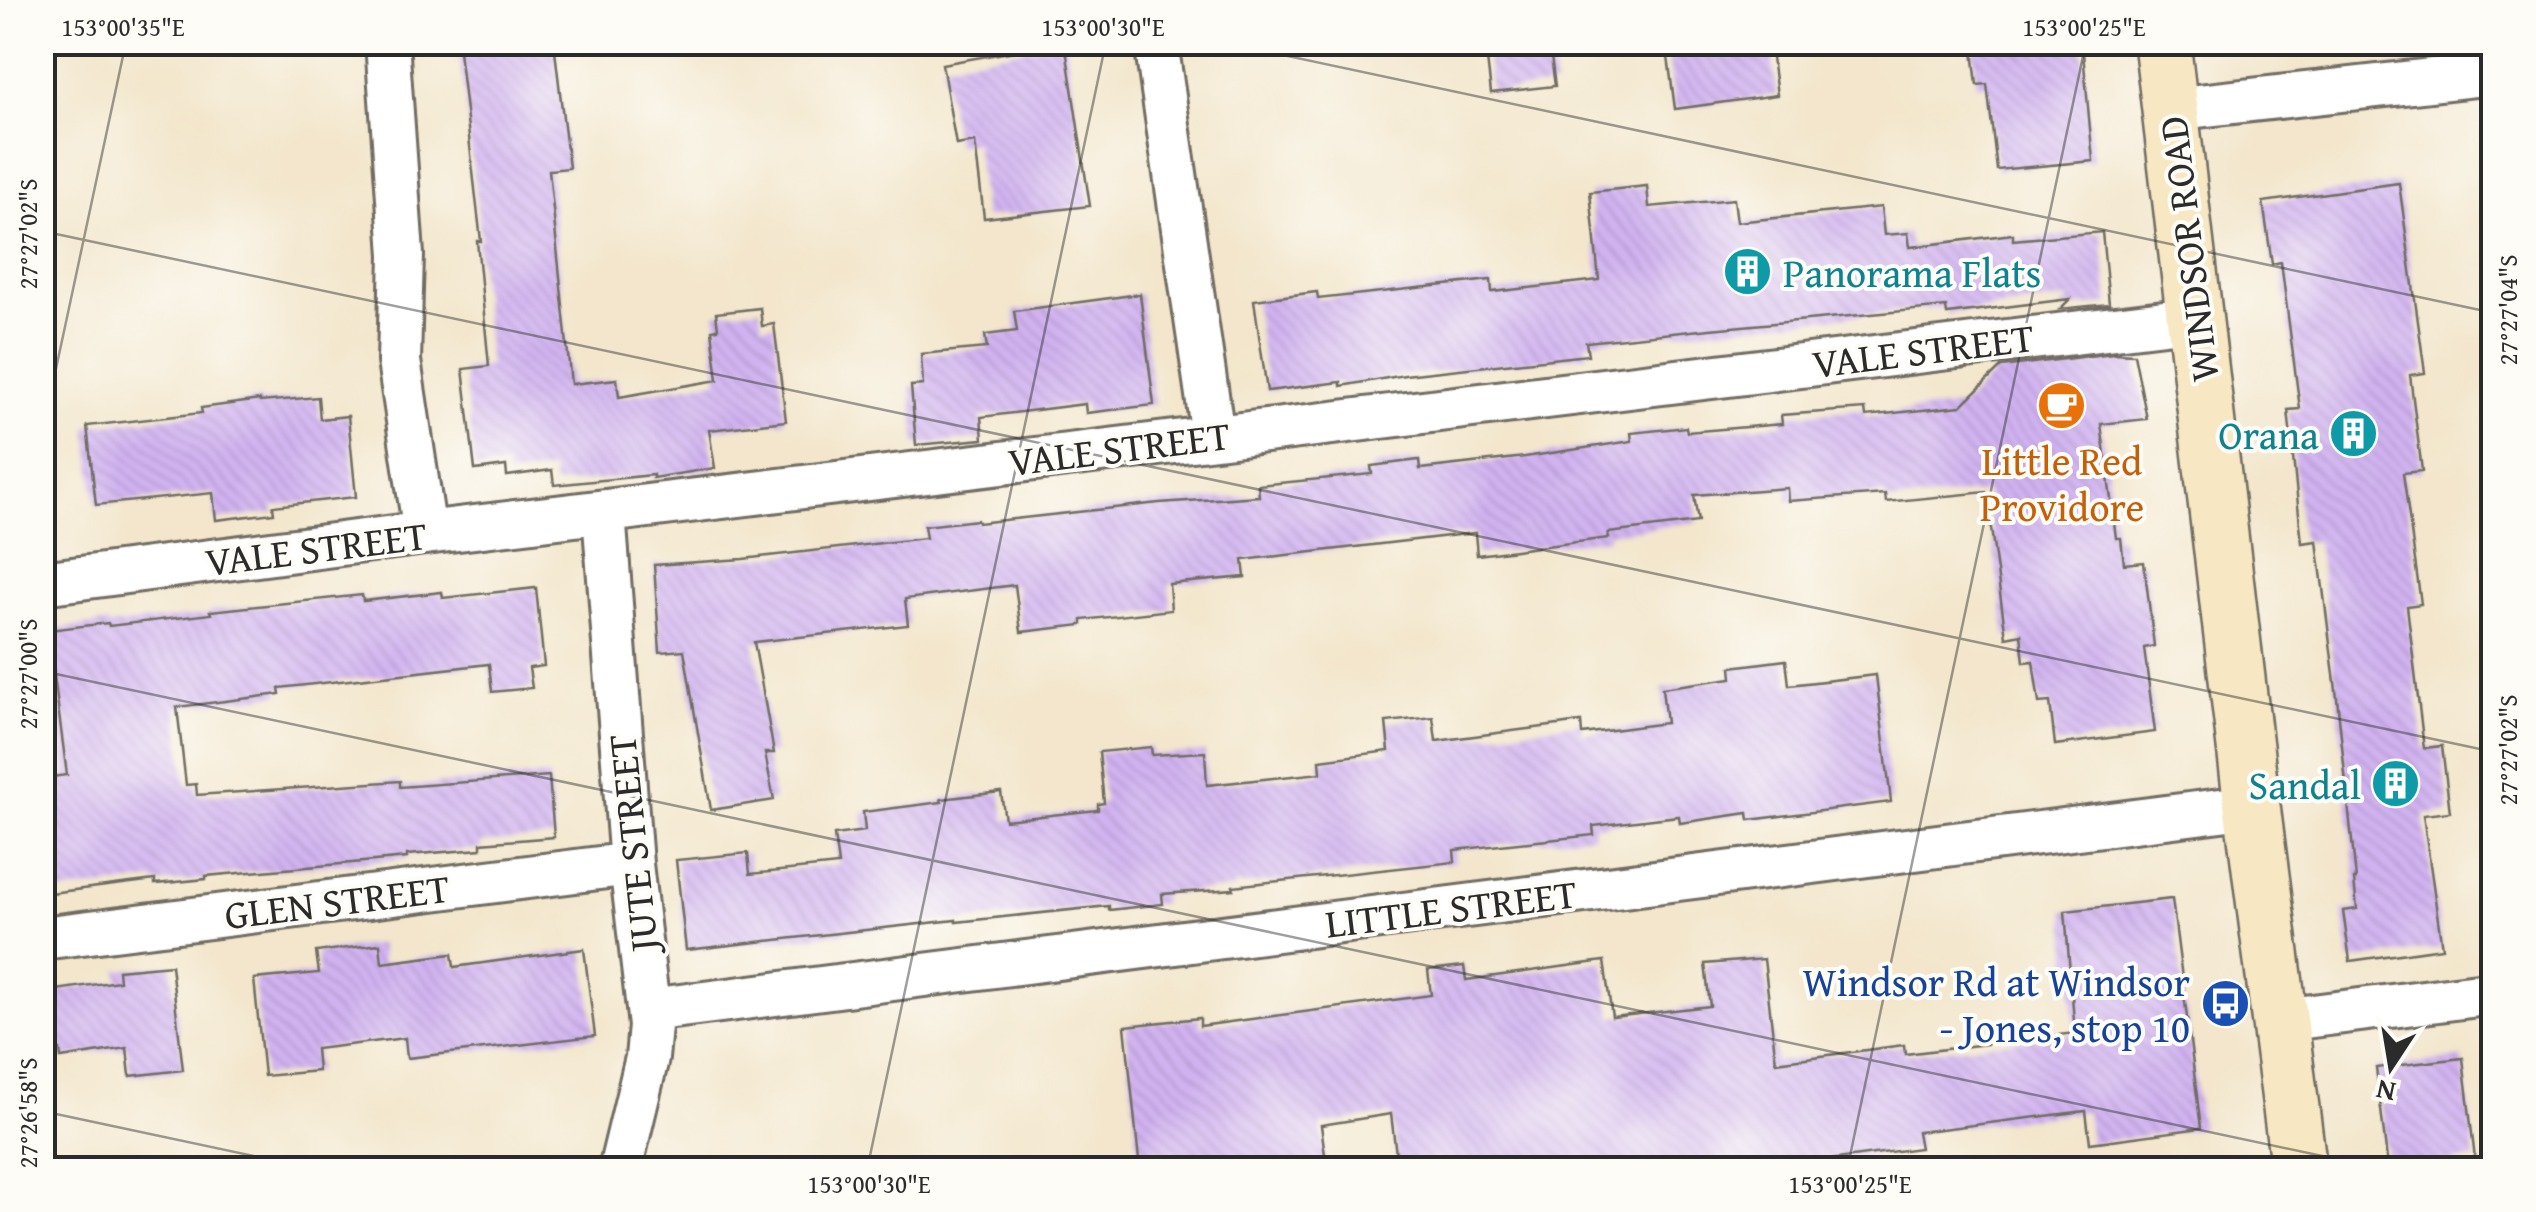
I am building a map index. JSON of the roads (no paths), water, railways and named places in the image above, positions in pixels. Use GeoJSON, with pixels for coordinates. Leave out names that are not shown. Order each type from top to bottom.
{"type":"FeatureCollection","features":[{"type":"Feature","properties":{"kind":"main road","name":"WINDSOR ROAD"},"geometry":{"type":"LineString","coordinates":[[2162,42],[2281,1020],[2286,1168]]}},
{"type":"Feature","properties":{"kind":"street"},"geometry":{"type":"LineString","coordinates":[[387,42],[402,255],[398,360],[425,533]]}},
{"type":"Feature","properties":{"kind":"street"},"geometry":{"type":"LineString","coordinates":[[1156,42],[1212,436]]}},
{"type":"Feature","properties":{"kind":"street"},"geometry":{"type":"LineString","coordinates":[[2171,109],[2494,73]]}},
{"type":"Feature","properties":{"kind":"street","name":"VALE STREET"},"geometry":{"type":"LineString","coordinates":[[42,583],[1212,436],[2197,318]]}},
{"type":"Feature","properties":{"kind":"street","name":"JUTE STREET"},"geometry":{"type":"LineString","coordinates":[[604,514],[631,864],[650,1010],[649,1047],[620,1170]]}},
{"type":"Feature","properties":{"kind":"street","name":"LITTLE STREET"},"geometry":{"type":"LineString","coordinates":[[650,1010],[2252,806]]}},
{"type":"Feature","properties":{"kind":"street","name":"GLEN STREET"},"geometry":{"type":"LineString","coordinates":[[42,938],[631,864]]}},
{"type":"Feature","properties":{"kind":"street"},"geometry":{"type":"LineString","coordinates":[[2281,1020],[2494,992]]}},
{"type":"Feature","properties":{"kind":"place","name":"Panorama Flats"},"geometry":{"type":"Point","coordinates":[1748,272]}},
{"type":"Feature","properties":{"kind":"place","name":"Little Red Providore"},"geometry":{"type":"Point","coordinates":[2062,405]}},
{"type":"Feature","properties":{"kind":"place","name":"Orana"},"geometry":{"type":"Point","coordinates":[2354,434]}},
{"type":"Feature","properties":{"kind":"place","name":"Sandal"},"geometry":{"type":"Point","coordinates":[2396,784]}},
{"type":"Feature","properties":{"kind":"place","name":"Windsor Rd at Windsor - Jones, stop 10"},"geometry":{"type":"Point","coordinates":[2225,1004]}}]}
